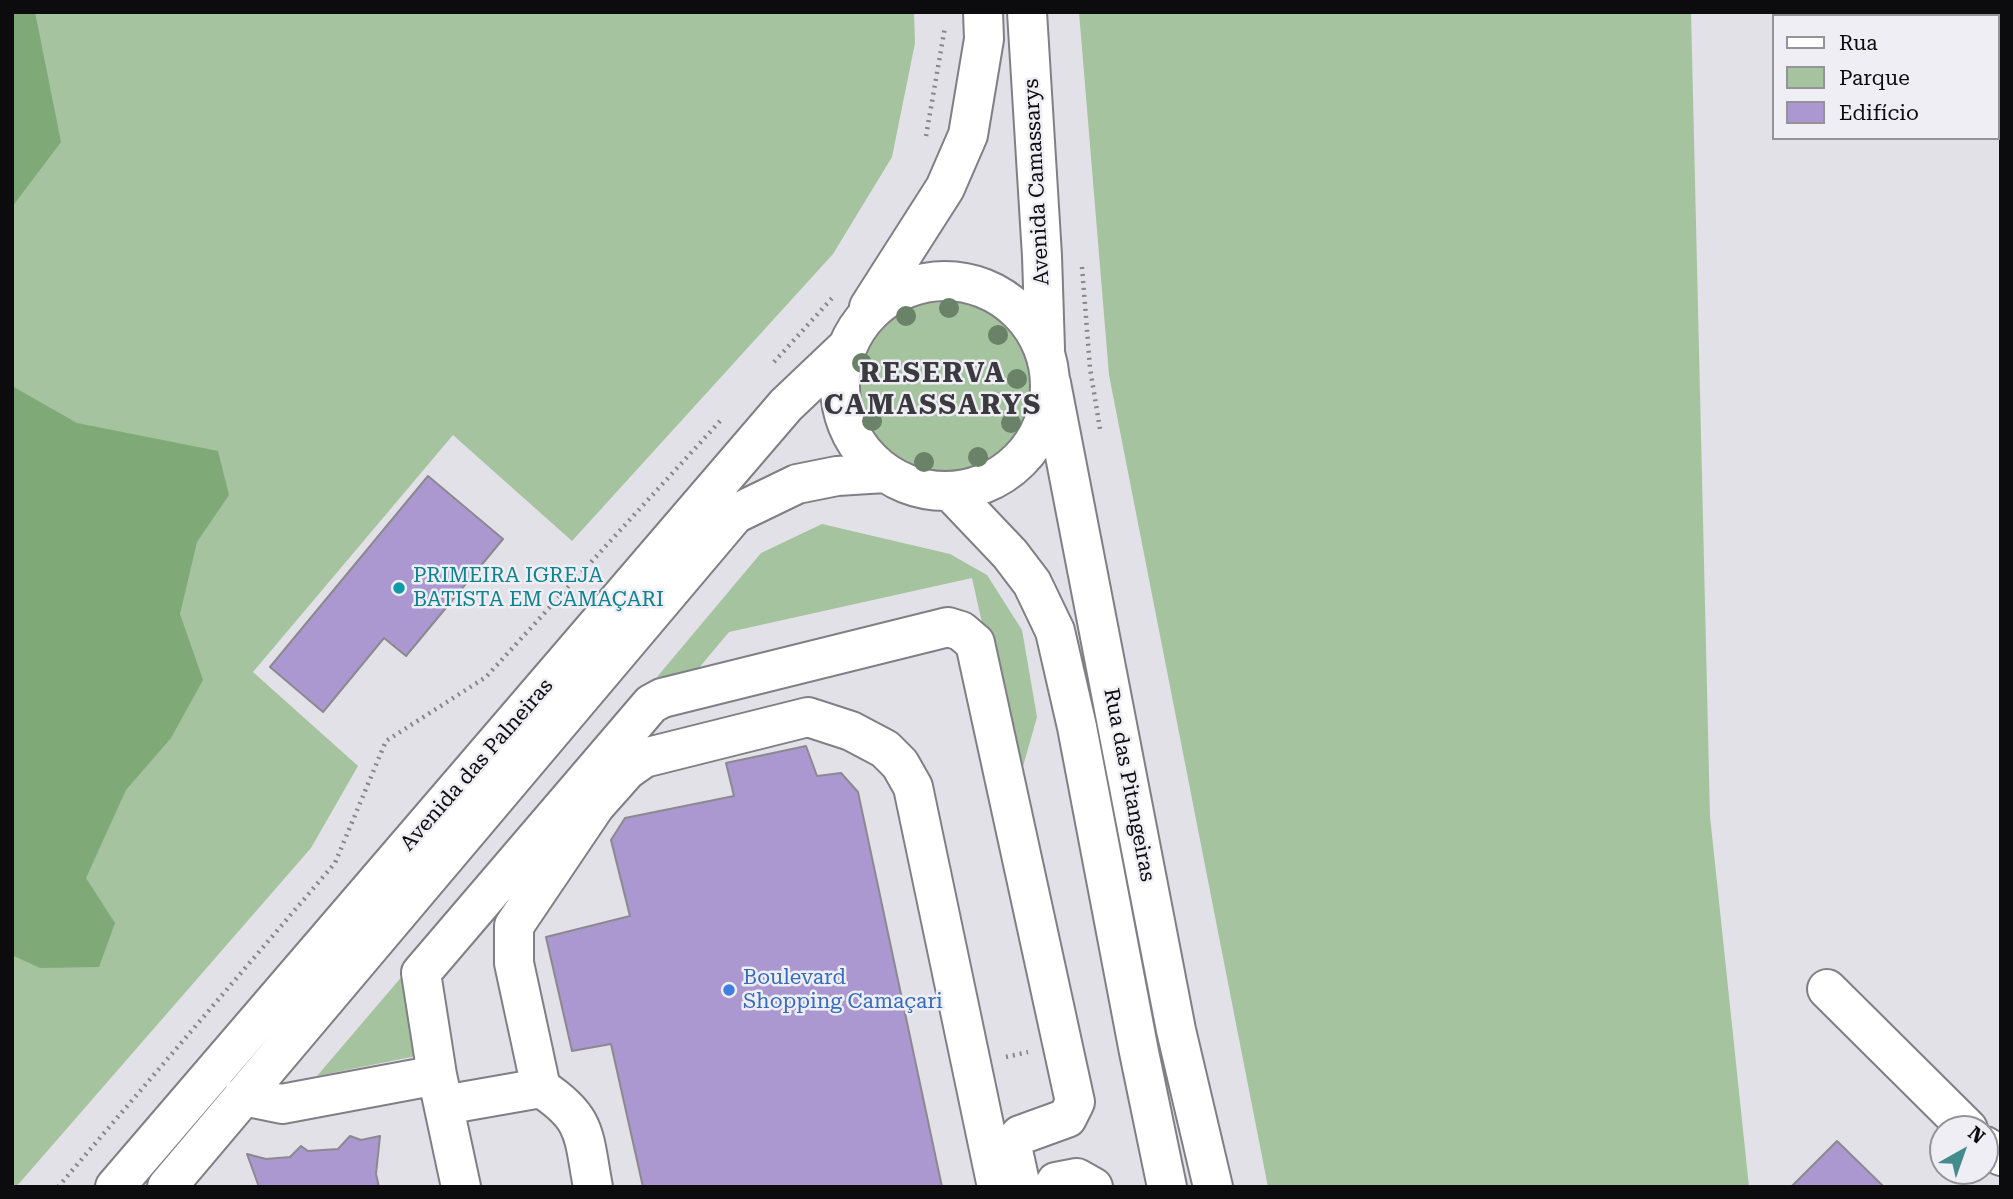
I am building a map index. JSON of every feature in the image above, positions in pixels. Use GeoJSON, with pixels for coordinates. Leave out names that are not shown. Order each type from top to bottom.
{"type":"FeatureCollection","features":[{"type":"Feature","properties":{"kind":"street"},"geometry":{"type":"LineString","coordinates":[[847,321],[886,297],[915,284],[946,280],[978,286],[1006,300],[1030,323],[1048,367],[1047,415],[1033,445],[1011,470],[983,485],[951,492],[916,488],[885,473],[859,449],[843,418],[838,384],[847,321],[945,188],[968,135],[984,39],[983,12]]}},
{"type":"Feature","properties":{"kind":"street","name":"Avenida Camassarys"},"geometry":{"type":"LineString","coordinates":[[1027,12],[1048,367]]}},
{"type":"Feature","properties":{"kind":"street","name":"Avenida das Palneiras"},"geometry":{"type":"LineString","coordinates":[[115,1187],[786,405],[847,321]]}},
{"type":"Feature","properties":{"kind":"street","name":"Rua das Pitangeiras"},"geometry":{"type":"LineString","coordinates":[[1048,367],[1176,1030],[1213,1187]]}},
{"type":"Feature","properties":{"kind":"street","name":"Avenida das Palneiras"},"geometry":{"type":"LineString","coordinates":[[167,1187],[735,514],[797,484],[837,476],[885,473]]}},
{"type":"Feature","properties":{"kind":"street","name":"Rua das Pitangeiras"},"geometry":{"type":"LineString","coordinates":[[951,492],[1010,554],[1032,583],[1055,631],[1077,727],[1167,1187]]}},
{"type":"Feature","properties":{"kind":"street"},"geometry":{"type":"LineString","coordinates":[[461,1187],[440,1090],[421,973],[651,704],[662,698],[948,627],[967,635],[975,643],[1075,1102],[1067,1118],[1020,1135],[1012,1146],[1021,1187]]}},
{"type":"Feature","properties":{"kind":"street"},"geometry":{"type":"LineString","coordinates":[[541,1088],[514,963],[514,926],[595,806],[626,771],[644,758],[808,717],[851,731],[885,749],[900,764],[913,787],[996,1187]]}},
{"type":"Feature","properties":{"kind":"street"},"geometry":{"type":"LineString","coordinates":[[1827,989],[1954,1115]]}},
{"type":"Feature","properties":{"kind":"street"},"geometry":{"type":"LineString","coordinates":[[243,1096],[282,1104],[440,1090],[541,1088],[561,1101],[580,1123],[593,1187]]}},
{"type":"Feature","properties":{"kind":"street"},"geometry":{"type":"LineString","coordinates":[[1053,1187],[1056,1182],[1077,1178],[1093,1187]]}},
{"type":"Feature","properties":{"kind":"path"},"geometry":{"type":"LineString","coordinates":[[925,141],[945,26]]}},
{"type":"Feature","properties":{"kind":"path"},"geometry":{"type":"LineString","coordinates":[[1081,259],[1090,368],[1102,441]]}},
{"type":"Feature","properties":{"kind":"path"},"geometry":{"type":"LineString","coordinates":[[773,363],[847,321]]}},
{"type":"Feature","properties":{"kind":"path"},"geometry":{"type":"LineString","coordinates":[[58,1187],[335,863],[386,741],[486,677],[728,412]]}},
{"type":"Feature","properties":{"kind":"path"},"geometry":{"type":"LineString","coordinates":[[971,1065],[1064,1043]]}},
{"type":"Feature","properties":{"kind":"green space"},"geometry":{"type":"Polygon","coordinates":[[[12,12],[914,12],[915,43],[892,157],[833,254],[572,541],[453,435],[253,672],[358,766],[311,848],[16,1187],[12,1187],[12,12]]]}},
{"type":"Feature","properties":{"kind":"green space"},"geometry":{"type":"Polygon","coordinates":[[[12,12],[35,12],[61,142],[12,207],[12,12]]]}},
{"type":"Feature","properties":{"kind":"green space"},"geometry":{"type":"Polygon","coordinates":[[[1079,12],[1691,12],[1710,816],[1749,1187],[1268,1187],[1109,375],[1079,12]]]}},
{"type":"Feature","properties":{"kind":"green space"},"geometry":{"type":"Polygon","coordinates":[[[943,291],[979,298],[1010,318],[1030,349],[1037,385],[1030,421],[1010,452],[979,472],[943,479],[907,472],[876,452],[856,421],[849,385],[856,349],[876,318],[907,298],[943,291]]]}},
{"type":"Feature","properties":{"kind":"green space"},"geometry":{"type":"Polygon","coordinates":[[[12,386],[77,423],[218,451],[229,495],[197,542],[180,614],[203,680],[171,738],[126,790],[86,878],[115,923],[99,967],[40,968],[12,955],[12,386]]]}},
{"type":"Feature","properties":{"kind":"green space"},"geometry":{"type":"Polygon","coordinates":[[[822,524],[950,554],[987,575],[1022,630],[1037,717],[1018,784],[972,578],[729,632],[693,675],[657,677],[761,553],[822,524]]]}},
{"type":"Feature","properties":{"kind":"green space"},"geometry":{"type":"Polygon","coordinates":[[[410,967],[421,1055],[317,1076],[410,967]]]}},
{"type":"Feature","properties":{"kind":"building","name":"PRIMEIRA IGREJA BATISTA EM CAMAÇARI"},"geometry":{"type":"Polygon","coordinates":[[[428,476],[503,539],[406,656],[384,638],[323,712],[270,667],[428,476]]]}},
{"type":"Feature","properties":{"kind":"building","name":"Boulevard Shopping Camaçari"},"geometry":{"type":"Polygon","coordinates":[[[806,746],[817,776],[841,773],[858,792],[942,1187],[643,1187],[611,1044],[572,1051],[546,937],[630,916],[611,840],[625,818],[734,796],[726,763],[806,746]]]}},
{"type":"Feature","properties":{"kind":"building"},"geometry":{"type":"Polygon","coordinates":[[[350,1136],[361,1140],[380,1136],[376,1174],[379,1187],[259,1187],[247,1154],[266,1159],[290,1157],[301,1146],[308,1151],[338,1149],[350,1136]]]}},
{"type":"Feature","properties":{"kind":"building"},"geometry":{"type":"Polygon","coordinates":[[[1837,1141],[1884,1187],[1791,1187],[1837,1141]]]}},
{"type":"Feature","properties":{"kind":"place","name":"PRIMEIRA IGREJA BATISTA EM CAMAÇARI"},"geometry":{"type":"Point","coordinates":[399,588]}},
{"type":"Feature","properties":{"kind":"place","name":"Boulevard Shopping Camaçari"},"geometry":{"type":"Point","coordinates":[729,990]}},
{"type":"Feature","properties":{"kind":"district","name":"RESERVA CAMASSARYS"},"geometry":{"type":"Point","coordinates":[933,390]}}]}
